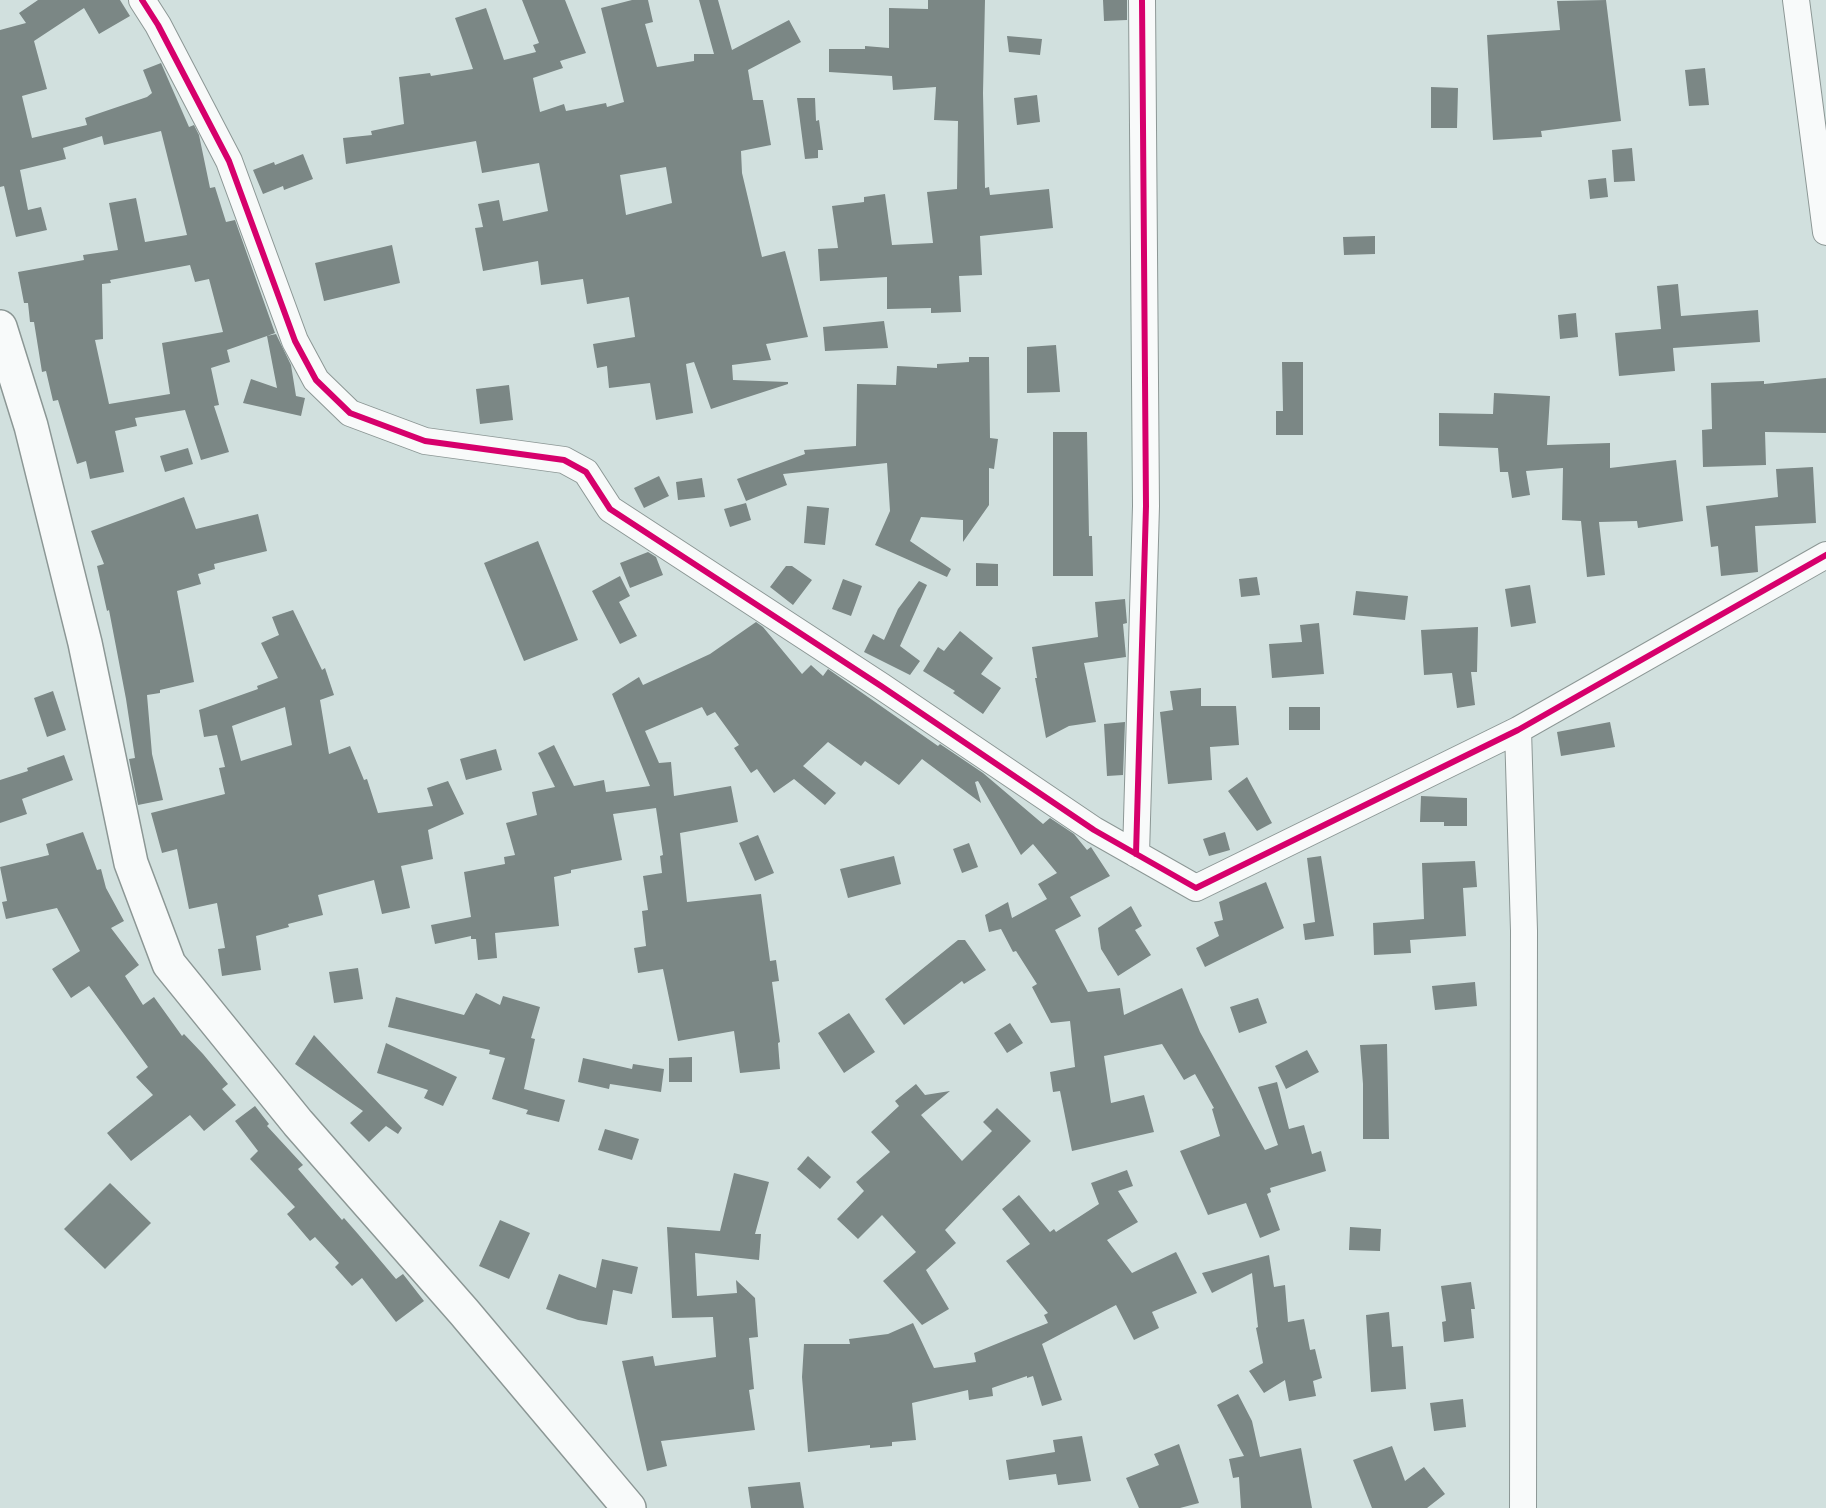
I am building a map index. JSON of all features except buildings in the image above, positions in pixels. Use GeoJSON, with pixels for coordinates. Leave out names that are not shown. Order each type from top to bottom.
{"type":"FeatureCollection","features":[{"type":"Feature","properties":{"kind":"main road"},"geometry":{"type":"LineString","coordinates":[[0,327],[31,426],[85,643],[131,863],[169,964],[298,1123],[464,1312],[629,1508]]}},
{"type":"Feature","properties":{"kind":"street"},"geometry":{"type":"LineString","coordinates":[[142,0],[158,24],[229,161],[295,341],[316,380],[350,413],[425,441],[564,460],[586,472],[610,508],[1094,830],[1196,888],[1518,730],[1826,555]]}},
{"type":"Feature","properties":{"kind":"street"},"geometry":{"type":"LineString","coordinates":[[1136,854],[1146,506],[1142,0]]}},
{"type":"Feature","properties":{"kind":"street"},"geometry":{"type":"LineString","coordinates":[[1796,0],[1826,232]]}},
{"type":"Feature","properties":{"kind":"street"},"geometry":{"type":"LineString","coordinates":[[1518,730],[1524,931],[1523,1508]]}},
{"type":"Feature","properties":{"kind":"cycle path"},"geometry":{"type":"LineString","coordinates":[[142,0],[158,25],[229,161],[295,341],[316,380],[350,413],[425,441],[564,460],[586,472],[610,509],[881,686],[1094,830],[1196,888],[1518,730],[1826,555]]}},
{"type":"Feature","properties":{"kind":"cycle path"},"geometry":{"type":"LineString","coordinates":[[1136,854],[1146,506],[1142,0]]}}]}
